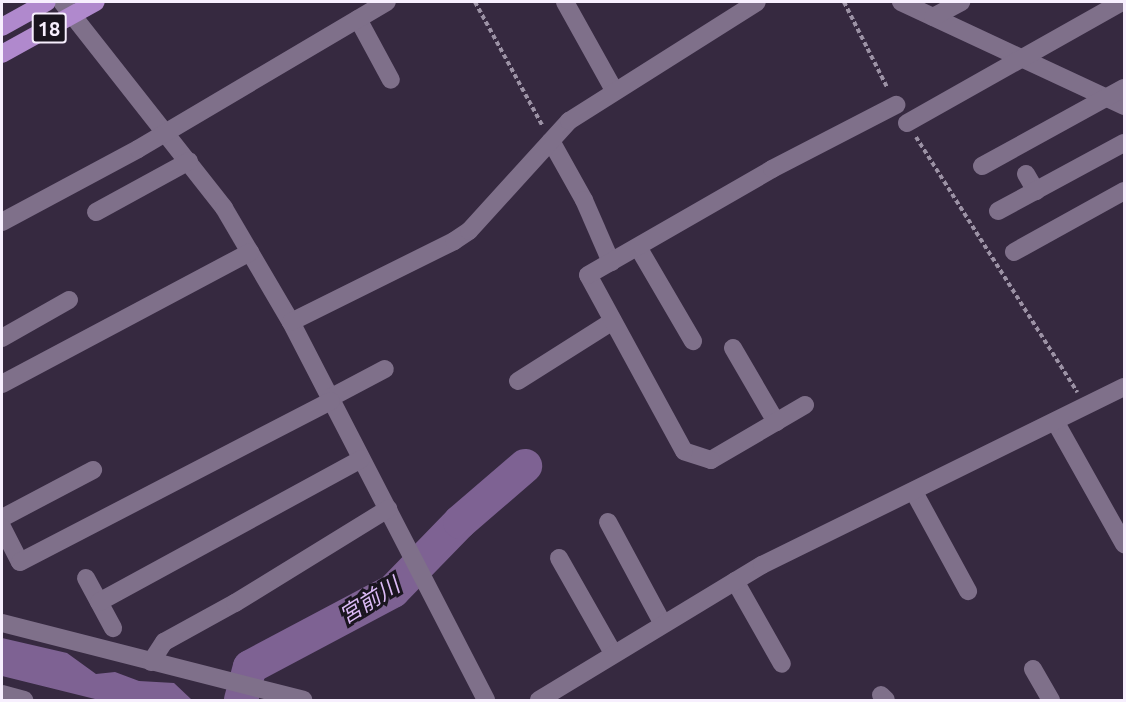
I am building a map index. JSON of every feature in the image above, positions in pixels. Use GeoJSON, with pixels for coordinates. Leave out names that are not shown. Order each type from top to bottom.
{"type":"FeatureCollection","features":[{"type":"Feature","properties":{"kind":"main road","name":"18"},"geometry":{"type":"LineString","coordinates":[[2,27],[47,2]]}},
{"type":"Feature","properties":{"kind":"main road","name":"18"},"geometry":{"type":"LineString","coordinates":[[2,54],[67,8],[96,2]]}},
{"type":"Feature","properties":{"kind":"street"},"geometry":{"type":"LineString","coordinates":[[2,222],[167,131],[387,2]]}},
{"type":"Feature","properties":{"kind":"street"},"geometry":{"type":"LineString","coordinates":[[565,2],[614,90]]}},
{"type":"Feature","properties":{"kind":"street"},"geometry":{"type":"LineString","coordinates":[[291,322],[454,241],[469,231],[569,121],[614,90],[757,2]]}},
{"type":"Feature","properties":{"kind":"street"},"geometry":{"type":"LineString","coordinates":[[901,2],[1125,106]]}},
{"type":"Feature","properties":{"kind":"street"},"geometry":{"type":"LineString","coordinates":[[933,17],[961,2]]}},
{"type":"Feature","properties":{"kind":"street"},"geometry":{"type":"LineString","coordinates":[[907,123],[1020,57],[1121,2]]}},
{"type":"Feature","properties":{"kind":"street"},"geometry":{"type":"LineString","coordinates":[[67,8],[167,131],[224,208],[291,322],[486,700]]}},
{"type":"Feature","properties":{"kind":"street"},"geometry":{"type":"LineString","coordinates":[[358,19],[391,80]]}},
{"type":"Feature","properties":{"kind":"street"},"geometry":{"type":"LineString","coordinates":[[982,166],[1125,88]]}},
{"type":"Feature","properties":{"kind":"street"},"geometry":{"type":"LineString","coordinates":[[805,405],[711,460],[684,452],[588,275],[772,169],[896,105]]}},
{"type":"Feature","properties":{"kind":"street"},"geometry":{"type":"LineString","coordinates":[[551,141],[584,200],[611,262]]}},
{"type":"Feature","properties":{"kind":"street"},"geometry":{"type":"LineString","coordinates":[[998,212],[1125,143]]}},
{"type":"Feature","properties":{"kind":"street"},"geometry":{"type":"LineString","coordinates":[[96,212],[189,161]]}},
{"type":"Feature","properties":{"kind":"street"},"geometry":{"type":"LineString","coordinates":[[1026,174],[1036,192]]}},
{"type":"Feature","properties":{"kind":"street"},"geometry":{"type":"LineString","coordinates":[[1014,252],[1125,191]]}},
{"type":"Feature","properties":{"kind":"street"},"geometry":{"type":"LineString","coordinates":[[638,246],[693,341]]}},
{"type":"Feature","properties":{"kind":"street"},"geometry":{"type":"LineString","coordinates":[[2,384],[250,252]]}},
{"type":"Feature","properties":{"kind":"street"},"geometry":{"type":"LineString","coordinates":[[2,338],[69,300]]}},
{"type":"Feature","properties":{"kind":"street"},"geometry":{"type":"LineString","coordinates":[[518,381],[613,321]]}},
{"type":"Feature","properties":{"kind":"street"},"geometry":{"type":"LineString","coordinates":[[733,348],[776,422]]}},
{"type":"Feature","properties":{"kind":"street"},"geometry":{"type":"LineString","coordinates":[[2,527],[20,562],[385,369]]}},
{"type":"Feature","properties":{"kind":"street"},"geometry":{"type":"LineString","coordinates":[[538,700],[735,581],[853,520],[1087,408],[1125,387]]}},
{"type":"Feature","properties":{"kind":"street"},"geometry":{"type":"LineString","coordinates":[[1056,423],[1125,544]]}},
{"type":"Feature","properties":{"kind":"street"},"geometry":{"type":"LineString","coordinates":[[99,603],[361,459]]}},
{"type":"Feature","properties":{"kind":"street"},"geometry":{"type":"LineString","coordinates":[[2,518],[93,470]]}},
{"type":"Feature","properties":{"kind":"street"},"geometry":{"type":"LineString","coordinates":[[914,492],[968,591]]}},
{"type":"Feature","properties":{"kind":"street"},"geometry":{"type":"LineString","coordinates":[[152,662],[164,642],[387,509]]}},
{"type":"Feature","properties":{"kind":"street"},"geometry":{"type":"LineString","coordinates":[[608,522],[663,624]]}},
{"type":"Feature","properties":{"kind":"street"},"geometry":{"type":"LineString","coordinates":[[559,558],[613,653]]}},
{"type":"Feature","properties":{"kind":"street"},"geometry":{"type":"LineString","coordinates":[[86,578],[113,628]]}},
{"type":"Feature","properties":{"kind":"street"},"geometry":{"type":"LineString","coordinates":[[735,581],[782,664]]}},
{"type":"Feature","properties":{"kind":"street"},"geometry":{"type":"LineString","coordinates":[[189,608],[197,624]]}},
{"type":"Feature","properties":{"kind":"street"},"geometry":{"type":"LineString","coordinates":[[2,623],[303,700]]}},
{"type":"Feature","properties":{"kind":"street"},"geometry":{"type":"LineString","coordinates":[[1033,669],[1051,700]]}},
{"type":"Feature","properties":{"kind":"street"},"geometry":{"type":"LineString","coordinates":[[2,694],[24,700]]}},
{"type":"Feature","properties":{"kind":"path"},"geometry":{"type":"LineString","coordinates":[[475,2],[551,141]]}},
{"type":"Feature","properties":{"kind":"path"},"geometry":{"type":"LineString","coordinates":[[844,2],[896,105]]}},
{"type":"Feature","properties":{"kind":"path"},"geometry":{"type":"LineString","coordinates":[[907,123],[1087,408]]}},
{"type":"Feature","properties":{"kind":"shaded area"},"geometry":{"type":"Polygon","coordinates":[[[2,638],[67,653],[96,674],[115,672],[139,681],[174,683],[192,700],[99,700],[2,676],[2,638]]]}},
{"type":"Feature","properties":{"kind":"waterway","name":"宮前川"},"geometry":{"type":"LineString","coordinates":[[241,700],[250,667],[393,591],[460,522],[525,466]]}}]}
